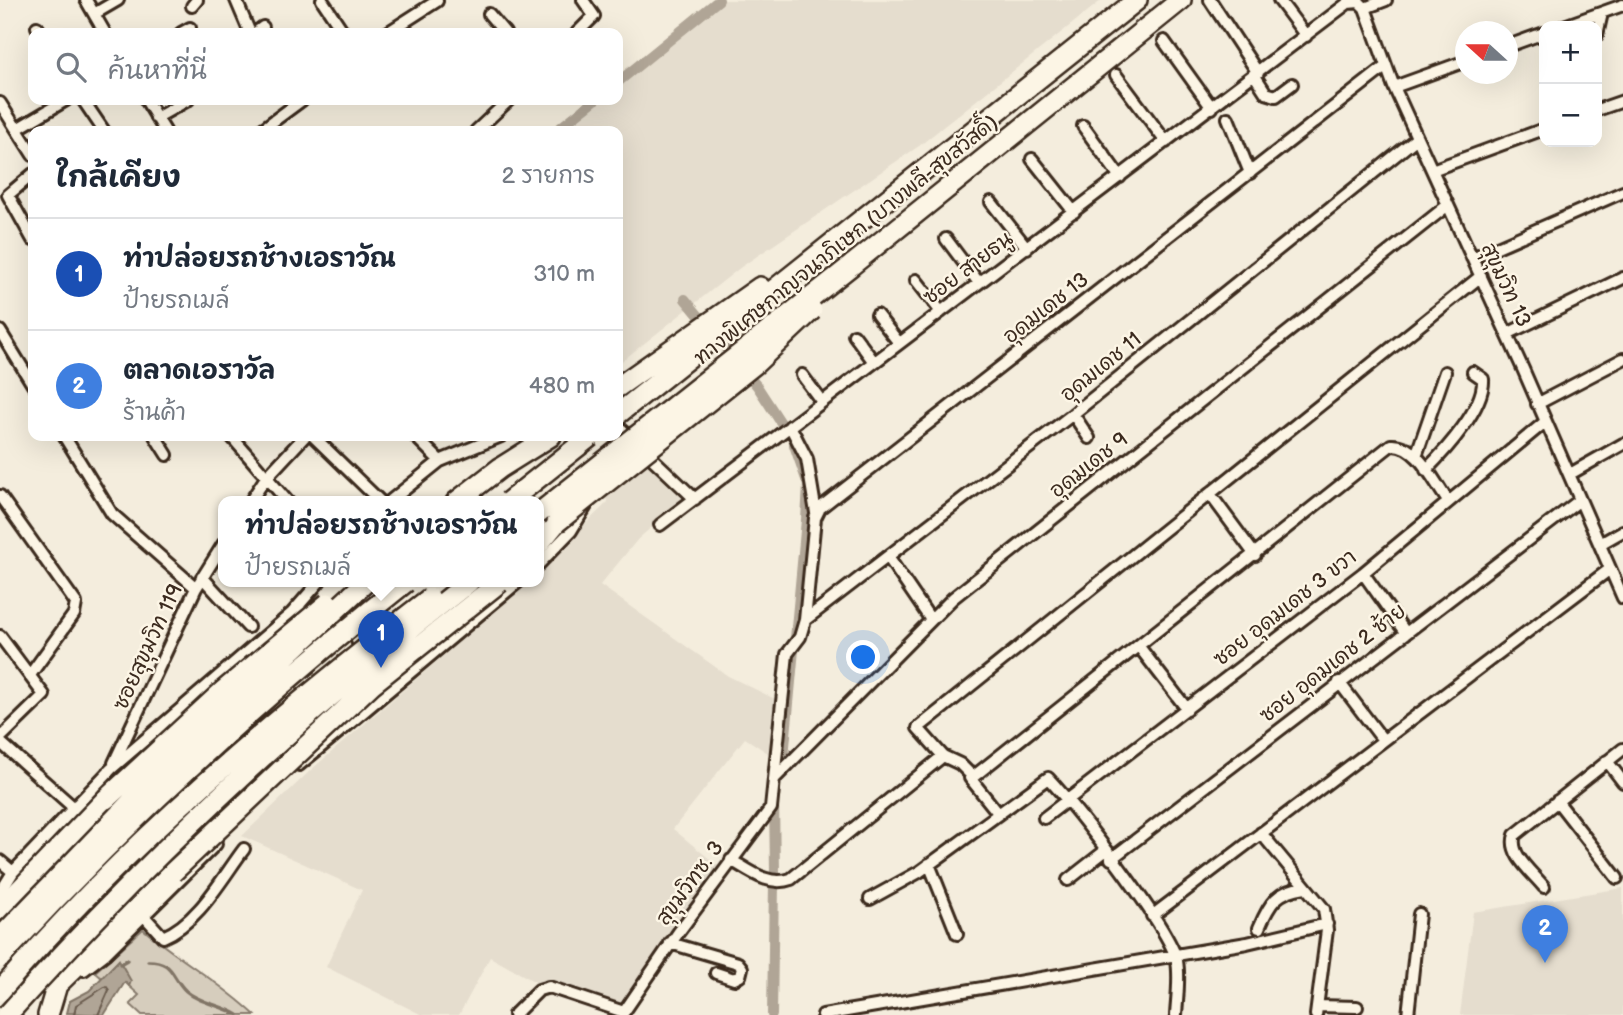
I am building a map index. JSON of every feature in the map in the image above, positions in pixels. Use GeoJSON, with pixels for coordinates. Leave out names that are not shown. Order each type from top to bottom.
{"type":"FeatureCollection","features":[{"type":"Feature","properties":{"kind":"highway","name":"ทางพิเศษกาญจนาภิเษก (บางพลี-สุขสวัสดิ์)"},"geometry":{"type":"LineString","coordinates":[[623,410],[1137,0]]}},
{"type":"Feature","properties":{"kind":"highway","name":"ทางพิเศษกาญจนาภิเษก (บางพลี-สุขสวัสดิ์)"},"geometry":{"type":"LineString","coordinates":[[544,509],[1181,0]]}},
{"type":"Feature","properties":{"kind":"highway"},"geometry":{"type":"LineString","coordinates":[[623,383],[709,320],[832,242]]}},
{"type":"Feature","properties":{"kind":"highway"},"geometry":{"type":"LineString","coordinates":[[544,530],[557,522],[775,346],[852,265]]}},
{"type":"Feature","properties":{"kind":"highway"},"geometry":{"type":"LineString","coordinates":[[464,496],[500,468],[543,441]]}},
{"type":"Feature","properties":{"kind":"highway"},"geometry":{"type":"LineString","coordinates":[[516,496],[591,441]]}},
{"type":"Feature","properties":{"kind":"highway"},"geometry":{"type":"LineString","coordinates":[[544,538],[557,522]]}},
{"type":"Feature","properties":{"kind":"highway"},"geometry":{"type":"LineString","coordinates":[[0,910],[106,799],[251,667],[349,587]]}},
{"type":"Feature","properties":{"kind":"highway"},"geometry":{"type":"LineString","coordinates":[[0,938],[150,782],[361,587]]}},
{"type":"Feature","properties":{"kind":"highway"},"geometry":{"type":"LineString","coordinates":[[0,958],[132,820],[204,751],[400,587]]}},
{"type":"Feature","properties":{"kind":"highway"},"geometry":{"type":"LineString","coordinates":[[0,991],[82,901],[224,765],[444,587]]}},
{"type":"Feature","properties":{"kind":"highway"},"geometry":{"type":"LineString","coordinates":[[7,1015],[99,916],[228,788],[317,708],[463,587]]}},
{"type":"Feature","properties":{"kind":"highway"},"geometry":{"type":"LineString","coordinates":[[48,1015],[57,985],[173,872],[372,684],[494,587]]}},
{"type":"Feature","properties":{"kind":"highway"},"geometry":{"type":"LineString","coordinates":[[57,985],[44,983],[18,967],[2,946],[4,939],[144,796],[226,717]]}},
{"type":"Feature","properties":{"kind":"highway"},"geometry":{"type":"LineString","coordinates":[[0,1003],[13,1015]]}},
{"type":"Feature","properties":{"kind":"street"},"geometry":{"type":"LineString","coordinates":[[86,0],[102,28]]}},
{"type":"Feature","properties":{"kind":"street"},"geometry":{"type":"LineString","coordinates":[[94,14],[118,0]]}},
{"type":"Feature","properties":{"kind":"street"},"geometry":{"type":"LineString","coordinates":[[236,0],[254,28]]}},
{"type":"Feature","properties":{"kind":"street"},"geometry":{"type":"LineString","coordinates":[[322,0],[341,28]]}},
{"type":"Feature","properties":{"kind":"street"},"geometry":{"type":"LineString","coordinates":[[582,28],[594,16],[583,0]]}},
{"type":"Feature","properties":{"kind":"street"},"geometry":{"type":"LineString","coordinates":[[1210,0],[1266,93],[1276,96],[1292,84]]}},
{"type":"Feature","properties":{"kind":"street"},"geometry":{"type":"LineString","coordinates":[[1279,0],[1306,36]]}},
{"type":"Feature","properties":{"kind":"street"},"geometry":{"type":"LineString","coordinates":[[1347,1],[1359,2],[1365,8],[1386,0]]}},
{"type":"Feature","properties":{"kind":"street"},"geometry":{"type":"LineString","coordinates":[[395,28],[437,1]]}},
{"type":"Feature","properties":{"kind":"street","name":"ซอย สายธนู"},"geometry":{"type":"LineString","coordinates":[[660,525],[1257,75],[1347,1]]}},
{"type":"Feature","properties":{"kind":"street"},"geometry":{"type":"LineString","coordinates":[[1579,21],[1622,3]]}},
{"type":"Feature","properties":{"kind":"street","name":"สุขุมวิท 13"},"geometry":{"type":"LineString","coordinates":[[1365,8],[1385,67],[1570,474],[1623,598]]}},
{"type":"Feature","properties":{"kind":"street"},"geometry":{"type":"LineString","coordinates":[[489,13],[501,28]]}},
{"type":"Feature","properties":{"kind":"street"},"geometry":{"type":"LineString","coordinates":[[1600,21],[1602,13]]}},
{"type":"Feature","properties":{"kind":"street"},"geometry":{"type":"LineString","coordinates":[[1518,42],[1539,35]]}},
{"type":"Feature","properties":{"kind":"street"},"geometry":{"type":"LineString","coordinates":[[1164,41],[1212,108]]}},
{"type":"Feature","properties":{"kind":"street"},"geometry":{"type":"LineString","coordinates":[[1394,87],[1455,65]]}},
{"type":"Feature","properties":{"kind":"street","name":"อุดมเดช 13"},"geometry":{"type":"LineString","coordinates":[[816,513],[1385,67]]}},
{"type":"Feature","properties":{"kind":"street"},"geometry":{"type":"LineString","coordinates":[[1116,75],[1166,142]]}},
{"type":"Feature","properties":{"kind":"street"},"geometry":{"type":"LineString","coordinates":[[1602,108],[1623,101]]}},
{"type":"Feature","properties":{"kind":"street"},"geometry":{"type":"LineString","coordinates":[[0,103],[28,147]]}},
{"type":"Feature","properties":{"kind":"street"},"geometry":{"type":"LineString","coordinates":[[17,129],[58,105]]}},
{"type":"Feature","properties":{"kind":"street"},"geometry":{"type":"LineString","coordinates":[[86,105],[101,126]]}},
{"type":"Feature","properties":{"kind":"street"},"geometry":{"type":"LineString","coordinates":[[149,105],[162,126]]}},
{"type":"Feature","properties":{"kind":"street"},"geometry":{"type":"LineString","coordinates":[[156,118],[179,105]]}},
{"type":"Feature","properties":{"kind":"street"},"geometry":{"type":"LineString","coordinates":[[267,126],[295,105]]}},
{"type":"Feature","properties":{"kind":"street"},"geometry":{"type":"LineString","coordinates":[[481,126],[504,105]]}},
{"type":"Feature","properties":{"kind":"street"},"geometry":{"type":"LineString","coordinates":[[1228,118],[1250,173]]}},
{"type":"Feature","properties":{"kind":"street"},"geometry":{"type":"LineString","coordinates":[[1083,126],[1120,177]]}},
{"type":"Feature","properties":{"kind":"street"},"geometry":{"type":"LineString","coordinates":[[1432,170],[1539,131]]}},
{"type":"Feature","properties":{"kind":"street","name":"อุดมเดช 11"},"geometry":{"type":"LineString","coordinates":[[805,620],[1073,414],[1417,138]]}},
{"type":"Feature","properties":{"kind":"street"},"geometry":{"type":"LineString","coordinates":[[1032,159],[1074,212]]}},
{"type":"Feature","properties":{"kind":"street"},"geometry":{"type":"LineString","coordinates":[[28,178],[8,195],[28,231]]}},
{"type":"Feature","properties":{"kind":"street"},"geometry":{"type":"LineString","coordinates":[[1472,258],[1623,192]]}},
{"type":"Feature","properties":{"kind":"street"},"geometry":{"type":"LineString","coordinates":[[991,202],[1027,248]]}},
{"type":"Feature","properties":{"kind":"street","name":"อุดมเดช 9"},"geometry":{"type":"LineString","coordinates":[[776,776],[953,598],[1448,205]]}},
{"type":"Feature","properties":{"kind":"street"},"geometry":{"type":"LineString","coordinates":[[946,239],[979,283]]}},
{"type":"Feature","properties":{"kind":"street"},"geometry":{"type":"LineString","coordinates":[[998,813],[960,764],[943,756],[918,728],[1481,276]]}},
{"type":"Feature","properties":{"kind":"street"},"geometry":{"type":"LineString","coordinates":[[1507,334],[1623,278]]}},
{"type":"Feature","properties":{"kind":"street"},"geometry":{"type":"LineString","coordinates":[[916,280],[941,312]]}},
{"type":"Feature","properties":{"kind":"street"},"geometry":{"type":"LineString","coordinates":[[877,315],[900,343]]}},
{"type":"Feature","properties":{"kind":"street"},"geometry":{"type":"LineString","coordinates":[[0,331],[28,377]]}},
{"type":"Feature","properties":{"kind":"street"},"geometry":{"type":"LineString","coordinates":[[854,335],[874,362]]}},
{"type":"Feature","properties":{"kind":"street"},"geometry":{"type":"LineString","coordinates":[[1537,404],[1623,359]]}},
{"type":"Feature","properties":{"kind":"street"},"geometry":{"type":"LineString","coordinates":[[1416,456],[1445,372]]}},
{"type":"Feature","properties":{"kind":"street"},"geometry":{"type":"LineString","coordinates":[[1426,470],[1454,438],[1483,388],[1483,379],[1474,373]]}},
{"type":"Feature","properties":{"kind":"street"},"geometry":{"type":"LineString","coordinates":[[802,375],[822,402]]}},
{"type":"Feature","properties":{"kind":"street"},"geometry":{"type":"LineString","coordinates":[[1073,414],[1089,438]]}},
{"type":"Feature","properties":{"kind":"street","name":"ซอย อุดมเดช 3 ขวา"},"geometry":{"type":"LineString","coordinates":[[1044,818],[1363,573],[1545,422]]}},
{"type":"Feature","properties":{"kind":"street"},"geometry":{"type":"LineString","coordinates":[[790,426],[807,458],[816,513],[805,620]]}},
{"type":"Feature","properties":{"kind":"street"},"geometry":{"type":"LineString","coordinates":[[623,431],[695,499]]}},
{"type":"Feature","properties":{"kind":"street"},"geometry":{"type":"LineString","coordinates":[[67,441],[112,514],[197,588]]}},
{"type":"Feature","properties":{"kind":"street"},"geometry":{"type":"LineString","coordinates":[[158,441],[167,455]]}},
{"type":"Feature","properties":{"kind":"street"},"geometry":{"type":"LineString","coordinates":[[235,441],[282,496]]}},
{"type":"Feature","properties":{"kind":"street"},"geometry":{"type":"LineString","coordinates":[[254,496],[265,479],[300,441]]}},
{"type":"Feature","properties":{"kind":"street"},"geometry":{"type":"LineString","coordinates":[[318,441],[375,496]]}},
{"type":"Feature","properties":{"kind":"street"},"geometry":{"type":"LineString","coordinates":[[420,441],[440,461]]}},
{"type":"Feature","properties":{"kind":"street"},"geometry":{"type":"LineString","coordinates":[[396,496],[440,461],[488,441]]}},
{"type":"Feature","properties":{"kind":"street"},"geometry":{"type":"LineString","coordinates":[[1570,474],[1623,444]]}},
{"type":"Feature","properties":{"kind":"street"},"geometry":{"type":"LineString","coordinates":[[970,778],[1140,648],[1391,445],[1406,447],[1416,456],[1448,501]]}},
{"type":"Feature","properties":{"kind":"street"},"geometry":{"type":"LineString","coordinates":[[544,559],[571,531],[587,509],[596,458]]}},
{"type":"Feature","properties":{"kind":"street"},"geometry":{"type":"LineString","coordinates":[[1210,494],[1255,555]]}},
{"type":"Feature","properties":{"kind":"street"},"geometry":{"type":"LineString","coordinates":[[0,496],[76,603],[74,614],[30,674]]}},
{"type":"Feature","properties":{"kind":"street","name":"ซอย อุดมเดช 2 ซ้าย"},"geometry":{"type":"LineString","coordinates":[[1068,880],[1108,855],[1580,500]]}},
{"type":"Feature","properties":{"kind":"street"},"geometry":{"type":"LineString","coordinates":[[1600,544],[1623,531]]}},
{"type":"Feature","properties":{"kind":"street","name":"ซอยสุขุมวิท 119"},"geometry":{"type":"LineString","coordinates":[[111,769],[202,577],[218,551]]}},
{"type":"Feature","properties":{"kind":"street"},"geometry":{"type":"LineString","coordinates":[[888,558],[931,620]]}},
{"type":"Feature","properties":{"kind":"street"},"geometry":{"type":"LineString","coordinates":[[1152,916],[1610,569]]}},
{"type":"Feature","properties":{"kind":"street"},"geometry":{"type":"LineString","coordinates":[[1363,573],[1405,632]]}},
{"type":"Feature","properties":{"kind":"street"},"geometry":{"type":"LineString","coordinates":[[202,577],[248,627]]}},
{"type":"Feature","properties":{"kind":"street"},"geometry":{"type":"LineString","coordinates":[[0,893],[13,872],[111,769],[292,613],[310,587]]}},
{"type":"Feature","properties":{"kind":"street"},"geometry":{"type":"LineString","coordinates":[[57,985],[76,976],[105,954],[278,784],[512,587]]}},
{"type":"Feature","properties":{"kind":"street"},"geometry":{"type":"LineString","coordinates":[[292,613],[321,611],[335,614],[350,625],[356,637],[361,659],[360,680],[339,732]]}},
{"type":"Feature","properties":{"kind":"street","name":"สุขุมวิทซ. 3"},"geometry":{"type":"LineString","coordinates":[[514,1015],[539,990],[549,987],[627,1013],[670,943],[770,809],[789,650],[800,637],[805,620]]}},
{"type":"Feature","properties":{"kind":"street"},"geometry":{"type":"LineString","coordinates":[[0,637],[30,674],[44,697],[3,737]]}},
{"type":"Feature","properties":{"kind":"street"},"geometry":{"type":"LineString","coordinates":[[1140,648],[1187,709]]}},
{"type":"Feature","properties":{"kind":"street"},"geometry":{"type":"LineString","coordinates":[[1339,682],[1383,740]]}},
{"type":"Feature","properties":{"kind":"street"},"geometry":{"type":"LineString","coordinates":[[203,690],[278,775],[278,784]]}},
{"type":"Feature","properties":{"kind":"street"},"geometry":{"type":"LineString","coordinates":[[0,720],[3,737],[73,807]]}},
{"type":"Feature","properties":{"kind":"street"},"geometry":{"type":"LineString","coordinates":[[1544,887],[1514,852],[1512,843],[1515,835],[1623,749]]}},
{"type":"Feature","properties":{"kind":"street"},"geometry":{"type":"LineString","coordinates":[[731,860],[772,881],[791,878],[943,756]]}},
{"type":"Feature","properties":{"kind":"street"},"geometry":{"type":"LineString","coordinates":[[1608,761],[1623,782]]}},
{"type":"Feature","properties":{"kind":"street"},"geometry":{"type":"LineString","coordinates":[[870,899],[929,864],[1047,777],[1152,916],[1173,953],[1177,962],[1176,1015]]}},
{"type":"Feature","properties":{"kind":"street"},"geometry":{"type":"LineString","coordinates":[[1557,801],[1617,878]]}},
{"type":"Feature","properties":{"kind":"street"},"geometry":{"type":"LineString","coordinates":[[1261,833],[1324,909],[1327,924],[1317,1011],[1357,1007]]}},
{"type":"Feature","properties":{"kind":"street"},"geometry":{"type":"LineString","coordinates":[[144,916],[163,937],[169,935],[190,920],[244,849]]}},
{"type":"Feature","properties":{"kind":"street"},"geometry":{"type":"LineString","coordinates":[[0,861],[13,872]]}},
{"type":"Feature","properties":{"kind":"street"},"geometry":{"type":"LineString","coordinates":[[929,864],[957,934]]}},
{"type":"Feature","properties":{"kind":"street"},"geometry":{"type":"LineString","coordinates":[[1259,928],[1272,899],[1287,890],[1306,887]]}},
{"type":"Feature","properties":{"kind":"street"},"geometry":{"type":"LineString","coordinates":[[1408,1015],[1419,914]]}},
{"type":"Feature","properties":{"kind":"street"},"geometry":{"type":"LineString","coordinates":[[823,1015],[1173,953],[1247,943],[1327,924]]}},
{"type":"Feature","properties":{"kind":"street"},"geometry":{"type":"LineString","coordinates":[[670,943],[738,963],[742,968],[734,979],[716,973]]}},
{"type":"Feature","properties":{"kind":"shaded area"},"geometry":{"type":"Polygon","coordinates":[[[714,0],[1102,0],[919,146],[741,267],[623,360],[623,126],[565,126],[590,105],[623,105],[623,77],[714,0]]]}},
{"type":"Feature","properties":{"kind":"shaded area"},"geometry":{"type":"Polygon","coordinates":[[[645,461],[683,500],[638,539],[600,585],[728,676],[777,700],[771,755],[745,738],[673,829],[722,869],[622,1009],[539,984],[490,957],[459,1015],[422,1015],[326,967],[362,890],[242,836],[312,769],[523,587],[544,587],[544,570],[550,565],[547,561],[608,502],[604,495],[645,461]]]}},
{"type":"Feature","properties":{"kind":"shaded area"},"geometry":{"type":"Polygon","coordinates":[[[1623,888],[1623,1015],[1460,1015],[1473,912],[1623,888]]]}},
{"type":"Feature","properties":{"kind":"shaded area"},"geometry":{"type":"Polygon","coordinates":[[[143,929],[255,1015],[142,1015],[130,1004],[139,995],[129,986],[130,981],[119,960],[102,978],[95,972],[143,929]]]}},
{"type":"Feature","properties":{"kind":"water"},"geometry":{"type":"Polygon","coordinates":[[[119,960],[131,981],[129,986],[125,982],[104,1015],[67,1013],[70,1001],[89,991],[119,960]]]}},
{"type":"Feature","properties":{"kind":"waterway"},"geometry":{"type":"LineString","coordinates":[[623,78],[719,0]]}},
{"type":"Feature","properties":{"kind":"waterway"},"geometry":{"type":"LineString","coordinates":[[562,126],[589,105]]}},
{"type":"Feature","properties":{"kind":"waterway"},"geometry":{"type":"LineString","coordinates":[[685,299],[757,386],[783,426]]}},
{"type":"Feature","properties":{"kind":"waterway"},"geometry":{"type":"LineString","coordinates":[[775,776],[784,757],[806,520],[808,485],[794,445]]}},
{"type":"Feature","properties":{"kind":"waterway"},"geometry":{"type":"LineString","coordinates":[[774,799],[775,873]]}},
{"type":"Feature","properties":{"kind":"waterway"},"geometry":{"type":"LineString","coordinates":[[772,1015],[774,883]]}},
{"type":"Feature","properties":{"kind":"waterway"},"geometry":{"type":"LineString","coordinates":[[120,964],[127,960]]}},
{"type":"Feature","properties":{"kind":"waterway"},"geometry":{"type":"LineString","coordinates":[[148,961],[167,967],[191,995],[238,1015]]}},
{"type":"Feature","properties":{"kind":"place","name":"ท่าปล่อยรถช้างเอราวัณ"},"geometry":{"type":"Point","coordinates":[381,668]}},
{"type":"Feature","properties":{"kind":"place","name":"ตลาดเอราวัล"},"geometry":{"type":"Point","coordinates":[1545,963]}}]}
